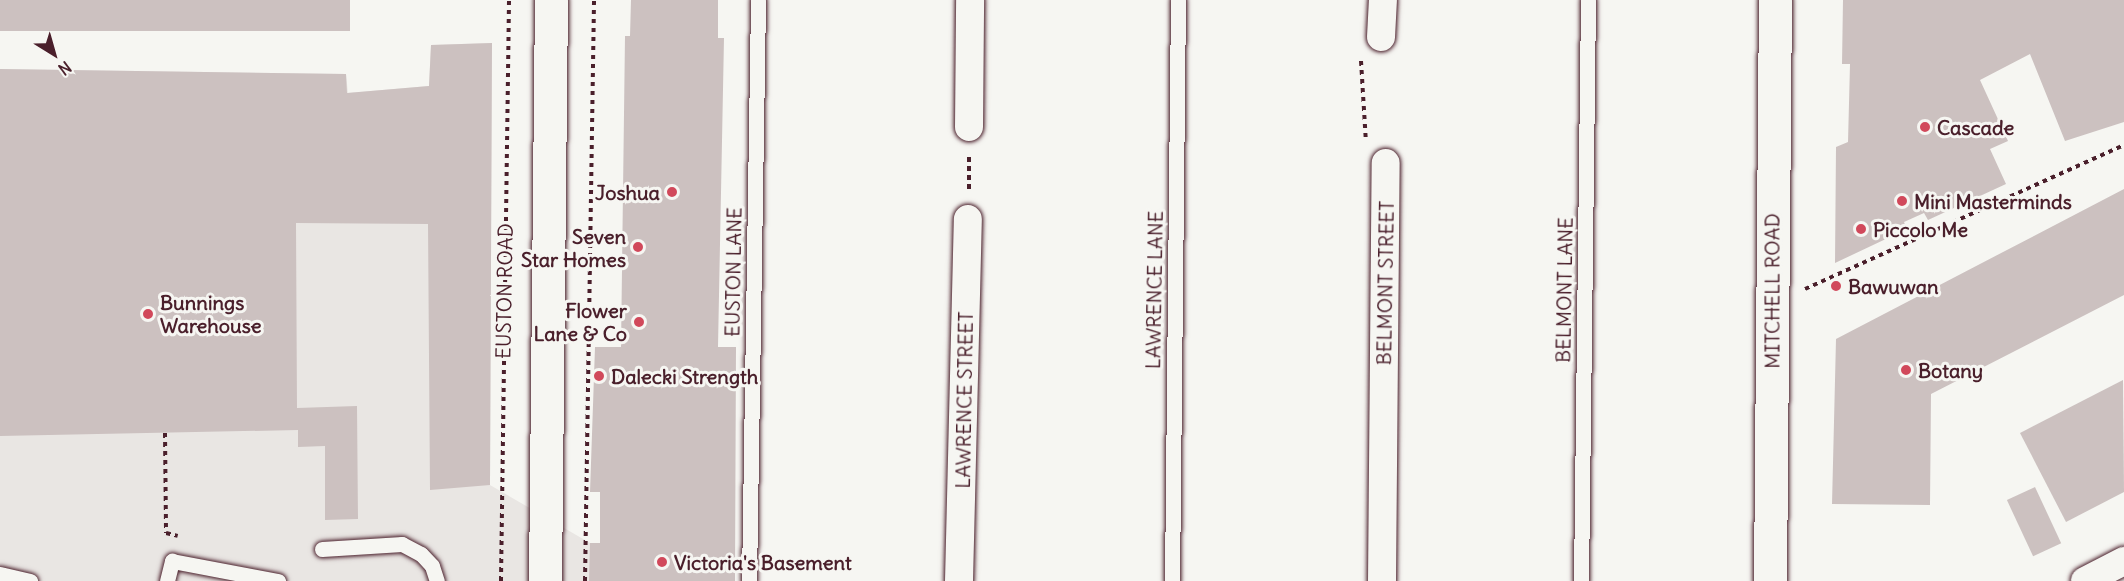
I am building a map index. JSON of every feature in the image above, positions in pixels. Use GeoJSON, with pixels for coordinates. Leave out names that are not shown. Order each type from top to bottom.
{"type":"FeatureCollection","features":[{"type":"Feature","properties":{"kind":"street"},"geometry":{"type":"LineString","coordinates":[[542,575],[551,0]]}},
{"type":"Feature","properties":{"kind":"street"},"geometry":{"type":"LineString","coordinates":[[969,127],[970,0]]}},
{"type":"Feature","properties":{"kind":"street"},"geometry":{"type":"LineString","coordinates":[[1381,37],[1383,0]]}},
{"type":"Feature","properties":{"kind":"street","name":"MITCHELL ROAD"},"geometry":{"type":"LineString","coordinates":[[1770,581],[1774,0]]}},
{"type":"Feature","properties":{"kind":"street","name":"BELMONT STREET"},"geometry":{"type":"LineString","coordinates":[[1383,581],[1386,163]]}},
{"type":"Feature","properties":{"kind":"street","name":"LAWRENCE STREET"},"geometry":{"type":"LineString","coordinates":[[959,581],[969,219]]}},
{"type":"Feature","properties":{"kind":"street"},"geometry":{"type":"LineString","coordinates":[[2085,581],[2124,561]]}},
{"type":"Feature","properties":{"kind":"lane","name":"EUSTON LANE"},"geometry":{"type":"LineString","coordinates":[[749,581],[758,0]]}},
{"type":"Feature","properties":{"kind":"lane","name":"LAWRENCE LANE"},"geometry":{"type":"LineString","coordinates":[[1172,581],[1178,0]]}},
{"type":"Feature","properties":{"kind":"lane","name":"BELMONT LANE"},"geometry":{"type":"LineString","coordinates":[[1581,581],[1588,0]]}},
{"type":"Feature","properties":{"kind":"lane"},"geometry":{"type":"LineString","coordinates":[[322,549],[402,544],[421,554],[432,566],[437,581]]}},
{"type":"Feature","properties":{"kind":"lane"},"geometry":{"type":"LineString","coordinates":[[167,581],[172,561],[278,581]]}},
{"type":"Feature","properties":{"kind":"lane"},"geometry":{"type":"LineString","coordinates":[[0,574],[30,581]]}},
{"type":"Feature","properties":{"kind":"path","name":"EUSTON ROAD"},"geometry":{"type":"LineString","coordinates":[[501,581],[509,0]]}},
{"type":"Feature","properties":{"kind":"path"},"geometry":{"type":"LineString","coordinates":[[585,581],[594,0]]}},
{"type":"Feature","properties":{"kind":"path"},"geometry":{"type":"LineString","coordinates":[[1381,37],[1362,61],[1361,106],[1364,140],[1386,163]]}},
{"type":"Feature","properties":{"kind":"path"},"geometry":{"type":"LineString","coordinates":[[969,127],[969,219]]}},
{"type":"Feature","properties":{"kind":"path"},"geometry":{"type":"LineString","coordinates":[[1772,297],[1816,286],[2124,145]]}},
{"type":"Feature","properties":{"kind":"path"},"geometry":{"type":"LineString","coordinates":[[165,433],[166,533],[195,540],[189,564]]}},
{"type":"Feature","properties":{"kind":"shaded area"},"geometry":{"type":"Polygon","coordinates":[[[492,43],[490,485],[590,543],[735,544],[735,581],[0,581],[0,69],[346,74],[348,93],[429,86],[431,45],[492,43]]]}},
{"type":"Feature","properties":{"kind":"building"},"geometry":{"type":"Polygon","coordinates":[[[0,0],[350,0],[350,31],[0,31],[0,0]]]}},
{"type":"Feature","properties":{"kind":"building"},"geometry":{"type":"Polygon","coordinates":[[[631,0],[718,0],[718,38],[724,38],[718,347],[736,347],[735,581],[589,581],[590,543],[600,543],[600,492],[590,492],[595,347],[621,347],[625,36],[630,36],[631,0]]]}},
{"type":"Feature","properties":{"kind":"building","name":"Cascade"},"geometry":{"type":"Polygon","coordinates":[[[1843,0],[2124,0],[2124,122],[2065,141],[2030,54],[1980,80],[2008,141],[1990,149],[2006,184],[1928,220],[1924,213],[1904,222],[1907,229],[1835,263],[1836,147],[1848,142],[1850,64],[1842,64],[1843,0]]]}},
{"type":"Feature","properties":{"kind":"building","name":"Bunnings Warehouse"},"geometry":{"type":"Polygon","coordinates":[[[492,43],[490,485],[430,490],[428,224],[296,223],[297,408],[357,406],[358,519],[325,520],[325,446],[298,447],[298,430],[0,436],[0,69],[346,74],[347,93],[429,86],[431,45],[492,43]]]}},
{"type":"Feature","properties":{"kind":"building","name":"Botany"},"geometry":{"type":"Polygon","coordinates":[[[2124,189],[2124,295],[1931,394],[1930,505],[1832,504],[1836,339],[2124,189]]]}},
{"type":"Feature","properties":{"kind":"building"},"geometry":{"type":"Polygon","coordinates":[[[2123,380],[2124,492],[2066,522],[2020,433],[2123,380]]]}},
{"type":"Feature","properties":{"kind":"building"},"geometry":{"type":"Polygon","coordinates":[[[2035,487],[2061,543],[2033,556],[2007,500],[2035,487]]]}},
{"type":"Feature","properties":{"kind":"place","name":"Cascade"},"geometry":{"type":"Point","coordinates":[1925,127]}},
{"type":"Feature","properties":{"kind":"place","name":"Joshua"},"geometry":{"type":"Point","coordinates":[672,192]}},
{"type":"Feature","properties":{"kind":"place","name":"Mini Masterminds"},"geometry":{"type":"Point","coordinates":[1902,201]}},
{"type":"Feature","properties":{"kind":"place","name":"Piccolo Me"},"geometry":{"type":"Point","coordinates":[1861,229]}},
{"type":"Feature","properties":{"kind":"place","name":"Seven Star Homes"},"geometry":{"type":"Point","coordinates":[638,247]}},
{"type":"Feature","properties":{"kind":"place","name":"Bawuwan"},"geometry":{"type":"Point","coordinates":[1836,286]}},
{"type":"Feature","properties":{"kind":"place","name":"Bunnings Warehouse"},"geometry":{"type":"Point","coordinates":[148,314]}},
{"type":"Feature","properties":{"kind":"place","name":"Flower Lane & Co"},"geometry":{"type":"Point","coordinates":[639,322]}},
{"type":"Feature","properties":{"kind":"place","name":"Botany"},"geometry":{"type":"Point","coordinates":[1906,370]}},
{"type":"Feature","properties":{"kind":"place","name":"Dalecki Strength"},"geometry":{"type":"Point","coordinates":[599,376]}},
{"type":"Feature","properties":{"kind":"place","name":"Victoria's Basement"},"geometry":{"type":"Point","coordinates":[662,562]}}]}
